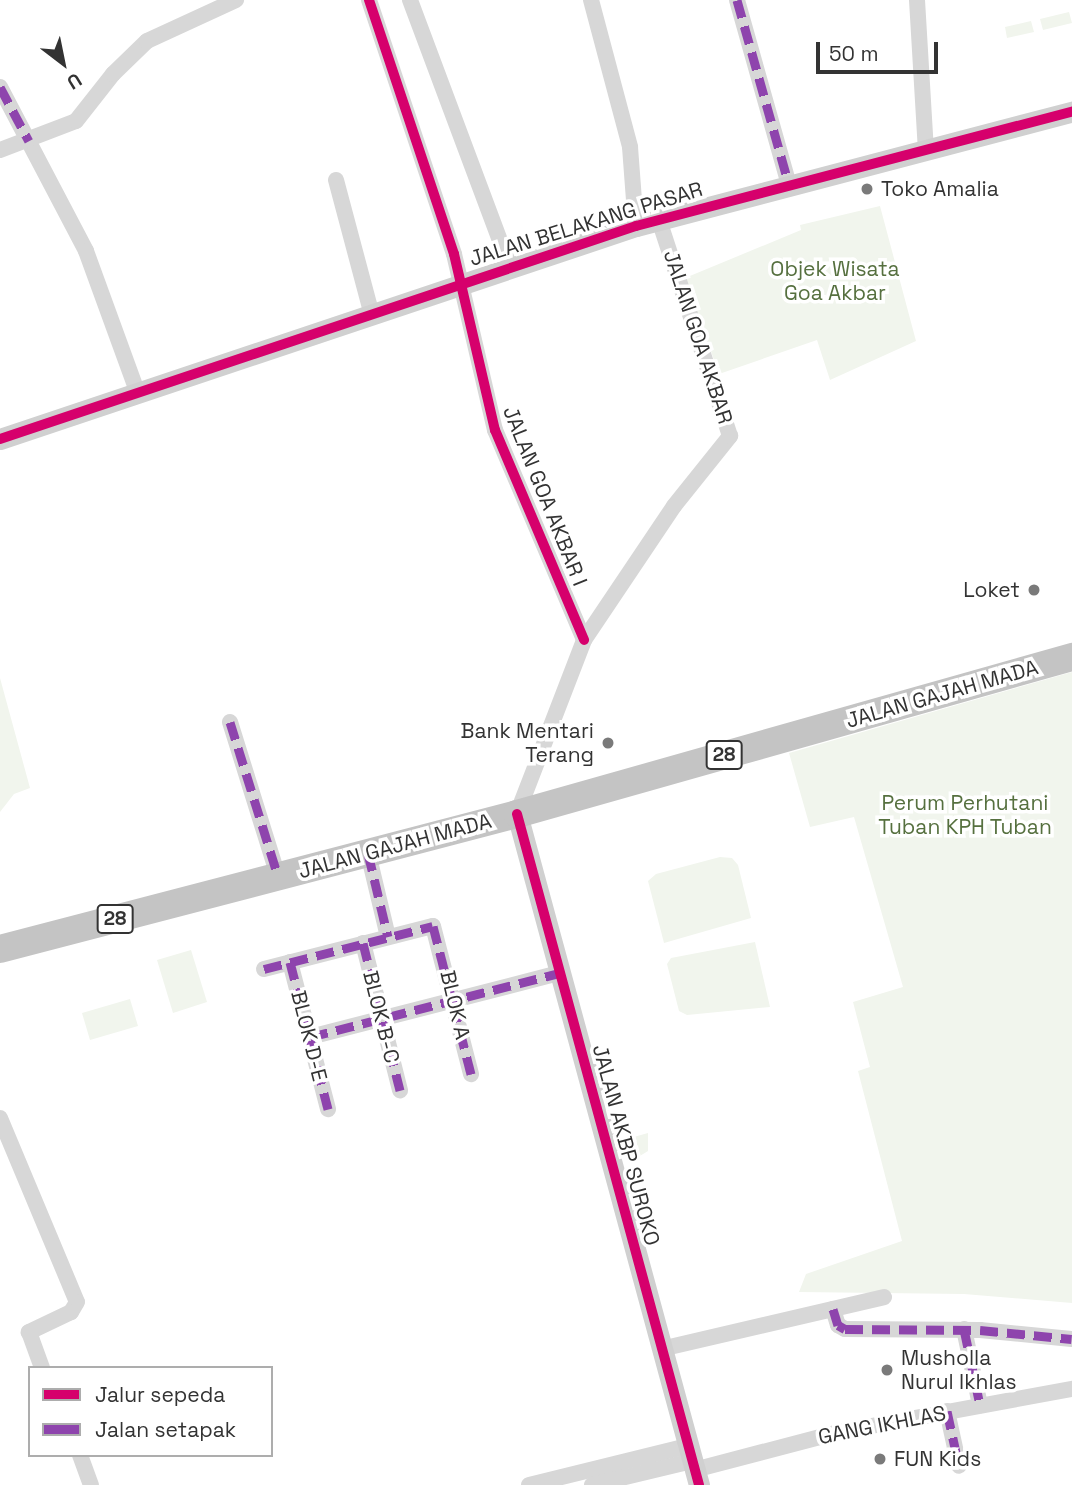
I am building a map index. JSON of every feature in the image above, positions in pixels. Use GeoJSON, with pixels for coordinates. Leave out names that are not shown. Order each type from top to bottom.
{"type":"FeatureCollection","features":[{"type":"Feature","properties":{"kind":"highway","name":"JALAN GAJAH MADA"},"geometry":{"type":"LineString","coordinates":[[0,949],[517,814],[1072,657]]}},
{"type":"Feature","properties":{"kind":"street"},"geometry":{"type":"LineString","coordinates":[[0,150],[30,141],[85,114],[113,74],[146,41],[236,0]]}},
{"type":"Feature","properties":{"kind":"street","name":"JALAN GOA AKBAR I"},"geometry":{"type":"LineString","coordinates":[[369,0],[450,241],[495,430],[584,640]]}},
{"type":"Feature","properties":{"kind":"street"},"geometry":{"type":"LineString","coordinates":[[410,0],[509,265]]}},
{"type":"Feature","properties":{"kind":"street"},"geometry":{"type":"LineString","coordinates":[[592,0],[630,148],[636,226]]}},
{"type":"Feature","properties":{"kind":"street"},"geometry":{"type":"LineString","coordinates":[[737,0],[789,185]]}},
{"type":"Feature","properties":{"kind":"street"},"geometry":{"type":"LineString","coordinates":[[917,0],[926,150]]}},
{"type":"Feature","properties":{"kind":"street"},"geometry":{"type":"LineString","coordinates":[[0,87],[86,251],[138,394]]}},
{"type":"Feature","properties":{"kind":"street","name":"JALAN BELAKANG PASAR"},"geometry":{"type":"LineString","coordinates":[[0,439],[509,265],[636,226],[1072,112]]}},
{"type":"Feature","properties":{"kind":"street"},"geometry":{"type":"LineString","coordinates":[[336,180],[371,312]]}},
{"type":"Feature","properties":{"kind":"street","name":"JALAN GOA AKBAR"},"geometry":{"type":"LineString","coordinates":[[517,814],[584,640],[674,506],[730,436],[704,347],[659,220]]}},
{"type":"Feature","properties":{"kind":"street"},"geometry":{"type":"LineString","coordinates":[[230,722],[278,876]]}},
{"type":"Feature","properties":{"kind":"street","name":"JALAN AKBP SUROKO"},"geometry":{"type":"LineString","coordinates":[[517,814],[690,1455]]}},
{"type":"Feature","properties":{"kind":"street"},"geometry":{"type":"LineString","coordinates":[[264,969],[388,937],[368,853]]}},
{"type":"Feature","properties":{"kind":"street","name":"BLOK A"},"geometry":{"type":"LineString","coordinates":[[388,937],[428,926],[436,928],[471,1074]]}},
{"type":"Feature","properties":{"kind":"street","name":"BLOK B-C"},"geometry":{"type":"LineString","coordinates":[[363,943],[400,1090]]}},
{"type":"Feature","properties":{"kind":"street","name":"BLOK D-E"},"geometry":{"type":"LineString","coordinates":[[290,962],[328,1110]]}},
{"type":"Feature","properties":{"kind":"street"},"geometry":{"type":"LineString","coordinates":[[310,1037],[560,974]]}},
{"type":"Feature","properties":{"kind":"street"},"geometry":{"type":"LineString","coordinates":[[0,1118],[77,1302],[71,1312],[29,1332],[41,1366]]}},
{"type":"Feature","properties":{"kind":"street"},"geometry":{"type":"LineString","coordinates":[[661,1349],[884,1297]]}},
{"type":"Feature","properties":{"kind":"street"},"geometry":{"type":"LineString","coordinates":[[833,1309],[842,1329],[964,1329],[1072,1339]]}},
{"type":"Feature","properties":{"kind":"street"},"geometry":{"type":"LineString","coordinates":[[964,1329],[980,1405]]}},
{"type":"Feature","properties":{"kind":"street","name":"GANG IKHLAS"},"geometry":{"type":"LineString","coordinates":[[690,1455],[829,1434],[1072,1389]]}},
{"type":"Feature","properties":{"kind":"street"},"geometry":{"type":"LineString","coordinates":[[947,1411],[959,1466]]}},
{"type":"Feature","properties":{"kind":"street"},"geometry":{"type":"LineString","coordinates":[[529,1485],[690,1455]]}},
{"type":"Feature","properties":{"kind":"street"},"geometry":{"type":"LineString","coordinates":[[592,1485],[690,1455]]}},
{"type":"Feature","properties":{"kind":"street"},"geometry":{"type":"LineString","coordinates":[[81,1457],[91,1485]]}},
{"type":"Feature","properties":{"kind":"green space"},"geometry":{"type":"Polygon","coordinates":[[[1069,12],[1072,23],[1043,30],[1040,19],[1069,12]]]}},
{"type":"Feature","properties":{"kind":"green space"},"geometry":{"type":"Polygon","coordinates":[[[1031,21],[1034,32],[1007,38],[1005,27],[1031,21]]]}},
{"type":"Feature","properties":{"kind":"green space","name":"Objek Wisata Goa Akbar"},"geometry":{"type":"Polygon","coordinates":[[[880,206],[916,341],[830,380],[817,340],[719,374],[685,278],[801,230],[800,225],[880,206]]]}},
{"type":"Feature","properties":{"kind":"green space","name":"Perum Perhutani Tuban KPH Tuban"},"geometry":{"type":"Polygon","coordinates":[[[1072,672],[1072,1303],[964,1294],[799,1292],[806,1274],[902,1241],[858,1071],[870,1067],[853,1002],[903,987],[854,817],[810,827],[789,753],[1072,672]]]}},
{"type":"Feature","properties":{"kind":"green space"},"geometry":{"type":"Polygon","coordinates":[[[0,678],[30,788],[14,794],[0,812],[0,678]]]}},
{"type":"Feature","properties":{"kind":"green space"},"geometry":{"type":"Polygon","coordinates":[[[720,857],[732,858],[738,865],[751,918],[664,943],[648,881],[656,874],[720,857]]]}},
{"type":"Feature","properties":{"kind":"green space"},"geometry":{"type":"Polygon","coordinates":[[[755,942],[770,1007],[687,1015],[679,1011],[667,964],[671,958],[755,942]]]}},
{"type":"Feature","properties":{"kind":"green space"},"geometry":{"type":"Polygon","coordinates":[[[191,950],[207,1002],[173,1013],[157,960],[191,950]]]}},
{"type":"Feature","properties":{"kind":"green space"},"geometry":{"type":"Polygon","coordinates":[[[130,999],[138,1026],[90,1040],[82,1013],[130,999]]]}},
{"type":"Feature","properties":{"kind":"green space"},"geometry":{"type":"Polygon","coordinates":[[[648,1133],[648,1151],[630,1162],[623,1140],[648,1133]]]}},
{"type":"Feature","properties":{"kind":"marked path"},"geometry":{"type":"LineString","coordinates":[[737,0],[789,185]]}},
{"type":"Feature","properties":{"kind":"marked path"},"geometry":{"type":"LineString","coordinates":[[0,87],[29,141]]}},
{"type":"Feature","properties":{"kind":"marked path"},"geometry":{"type":"LineString","coordinates":[[230,722],[278,876]]}},
{"type":"Feature","properties":{"kind":"marked path"},"geometry":{"type":"LineString","coordinates":[[368,853],[388,937]]}},
{"type":"Feature","properties":{"kind":"marked path"},"geometry":{"type":"LineString","coordinates":[[264,969],[433,926],[471,1074]]}},
{"type":"Feature","properties":{"kind":"marked path"},"geometry":{"type":"LineString","coordinates":[[363,943],[400,1090]]}},
{"type":"Feature","properties":{"kind":"marked path"},"geometry":{"type":"LineString","coordinates":[[290,962],[328,1109]]}},
{"type":"Feature","properties":{"kind":"marked path"},"geometry":{"type":"LineString","coordinates":[[310,1037],[560,973]]}},
{"type":"Feature","properties":{"kind":"marked path"},"geometry":{"type":"LineString","coordinates":[[833,1309],[838,1325],[845,1329],[980,1330],[1072,1339]]}},
{"type":"Feature","properties":{"kind":"marked path"},"geometry":{"type":"LineString","coordinates":[[964,1329],[980,1405]]}},
{"type":"Feature","properties":{"kind":"marked path"},"geometry":{"type":"LineString","coordinates":[[947,1411],[959,1466]]}},
{"type":"Feature","properties":{"kind":"cycle path"},"geometry":{"type":"LineString","coordinates":[[369,0],[454,254],[495,430],[584,640]]}},
{"type":"Feature","properties":{"kind":"cycle path"},"geometry":{"type":"LineString","coordinates":[[0,439],[636,226],[1072,112]]}},
{"type":"Feature","properties":{"kind":"cycle path"},"geometry":{"type":"LineString","coordinates":[[517,814],[699,1485]]}},
{"type":"Feature","properties":{"kind":"place","name":"Toko Amalia"},"geometry":{"type":"Point","coordinates":[867,189]}},
{"type":"Feature","properties":{"kind":"place","name":"Loket"},"geometry":{"type":"Point","coordinates":[1034,590]}},
{"type":"Feature","properties":{"kind":"place","name":"Bank Mentari Terang"},"geometry":{"type":"Point","coordinates":[608,743]}},
{"type":"Feature","properties":{"kind":"place","name":"Musholla Nurul Ikhlas"},"geometry":{"type":"Point","coordinates":[887,1370]}},
{"type":"Feature","properties":{"kind":"place","name":"FUN Kids"},"geometry":{"type":"Point","coordinates":[880,1459]}}]}
